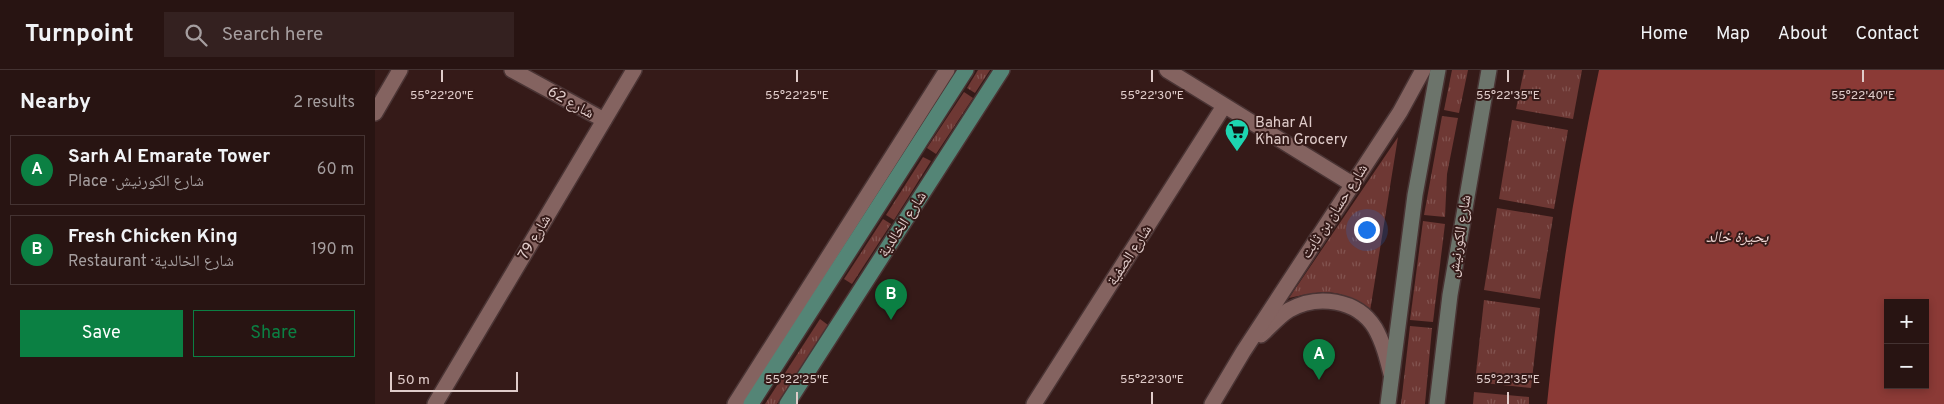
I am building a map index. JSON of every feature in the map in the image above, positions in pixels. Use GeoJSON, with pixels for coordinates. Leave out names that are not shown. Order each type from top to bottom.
{"type":"FeatureCollection","features":[{"type":"Feature","properties":{"kind":"main road","name":"شارع الخالدية"},"geometry":{"type":"LineString","coordinates":[[751,404],[966,70]]}},
{"type":"Feature","properties":{"kind":"main road","name":"شارع الخالدية"},"geometry":{"type":"LineString","coordinates":[[787,404],[1002,70]]}},
{"type":"Feature","properties":{"kind":"main road"},"geometry":{"type":"LineString","coordinates":[[1388,404],[1415,196],[1438,70]]}},
{"type":"Feature","properties":{"kind":"main road"},"geometry":{"type":"LineString","coordinates":[[1477,70],[1485,86]]}},
{"type":"Feature","properties":{"kind":"main road","name":"شارع الكورنيش"},"geometry":{"type":"LineString","coordinates":[[1437,404],[1450,295],[1489,70]]}},
{"type":"Feature","properties":{"kind":"main road"},"geometry":{"type":"LineString","coordinates":[[899,146],[916,147]]}},
{"type":"Feature","properties":{"kind":"street"},"geometry":{"type":"LineString","coordinates":[[375,114],[400,70]]}},
{"type":"Feature","properties":{"kind":"street","name":"شارع 62"},"geometry":{"type":"LineString","coordinates":[[512,70],[604,120]]}},
{"type":"Feature","properties":{"kind":"street","name":"شارع 79"},"geometry":{"type":"LineString","coordinates":[[435,404],[633,70]]}},
{"type":"Feature","properties":{"kind":"street"},"geometry":{"type":"LineString","coordinates":[[735,404],[947,70]]}},
{"type":"Feature","properties":{"kind":"street"},"geometry":{"type":"LineString","coordinates":[[1167,70],[1351,184]]}},
{"type":"Feature","properties":{"kind":"street","name":"شارع حسان بن ثابت"},"geometry":{"type":"LineString","coordinates":[[1212,404],[1243,352],[1351,184],[1400,112],[1423,70]]}},
{"type":"Feature","properties":{"kind":"street","name":"شارع الصفية"},"geometry":{"type":"LineString","coordinates":[[1034,404],[1224,106]]}},
{"type":"Feature","properties":{"kind":"street","name":"شارع حسان بن ثابت"},"geometry":{"type":"LineString","coordinates":[[1243,352],[1289,310],[1320,300],[1337,302],[1346,304],[1373,325],[1384,349],[1391,374]]}},
{"type":"Feature","properties":{"kind":"green space"},"geometry":{"type":"Polygon","coordinates":[[[978,70],[990,70],[975,93],[967,88],[978,70]]]}},
{"type":"Feature","properties":{"kind":"green space"},"geometry":{"type":"Polygon","coordinates":[[[1452,70],[1468,70],[1459,113],[1444,110],[1452,70]]]}},
{"type":"Feature","properties":{"kind":"green space"},"geometry":{"type":"Polygon","coordinates":[[[1524,70],[1582,70],[1573,119],[1516,109],[1524,70]]]}},
{"type":"Feature","properties":{"kind":"green space"},"geometry":{"type":"Polygon","coordinates":[[[964,92],[973,98],[936,154],[927,148],[964,92]]]}},
{"type":"Feature","properties":{"kind":"green space"},"geometry":{"type":"Polygon","coordinates":[[[1442,116],[1458,118],[1447,174],[1445,217],[1424,215],[1442,116]]]}},
{"type":"Feature","properties":{"kind":"green space"},"geometry":{"type":"Polygon","coordinates":[[[1512,120],[1568,130],[1554,209],[1499,199],[1512,120]]]}},
{"type":"Feature","properties":{"kind":"green space"},"geometry":{"type":"Polygon","coordinates":[[[1398,137],[1370,311],[1349,298],[1331,292],[1312,293],[1289,298],[1398,137]]]}},
{"type":"Feature","properties":{"kind":"green space"},"geometry":{"type":"Polygon","coordinates":[[[923,157],[931,161],[894,220],[886,215],[923,157]]]}},
{"type":"Feature","properties":{"kind":"green space"},"geometry":{"type":"Polygon","coordinates":[[[1497,208],[1553,217],[1540,299],[1484,290],[1497,208]]]}},
{"type":"Feature","properties":{"kind":"green space"},"geometry":{"type":"Polygon","coordinates":[[[883,219],[891,224],[852,284],[844,279],[883,219]]]}},
{"type":"Feature","properties":{"kind":"green space"},"geometry":{"type":"Polygon","coordinates":[[[1423,221],[1445,224],[1433,322],[1410,320],[1423,221]]]}},
{"type":"Feature","properties":{"kind":"green space"},"geometry":{"type":"Polygon","coordinates":[[[1484,300],[1540,308],[1531,388],[1475,382],[1484,300]]]}},
{"type":"Feature","properties":{"kind":"green space"},"geometry":{"type":"Polygon","coordinates":[[[820,319],[828,325],[777,404],[765,404],[820,319]]]}},
{"type":"Feature","properties":{"kind":"green space"},"geometry":{"type":"Polygon","coordinates":[[[1410,326],[1432,328],[1425,404],[1401,404],[1410,326]]]}},
{"type":"Feature","properties":{"kind":"green space"},"geometry":{"type":"Polygon","coordinates":[[[1474,392],[1529,397],[1529,404],[1473,404],[1474,392]]]}},
{"type":"Feature","properties":{"kind":"water","name":"بحيرة خالد"},"geometry":{"type":"Polygon","coordinates":[[[1599,70],[1944,70],[1944,404],[1547,404],[1556,320],[1582,153],[1599,70]]]}},
{"type":"Feature","properties":{"kind":"place","name":"Bahar Al Khan Grocery"},"geometry":{"type":"Point","coordinates":[1237,152]}},
{"type":"Feature","properties":{"kind":"place","name":"Fresh Chicken King"},"geometry":{"type":"Point","coordinates":[891,320]}},
{"type":"Feature","properties":{"kind":"place","name":"Sarh Al Emarate Tower"},"geometry":{"type":"Point","coordinates":[1319,380]}}]}
